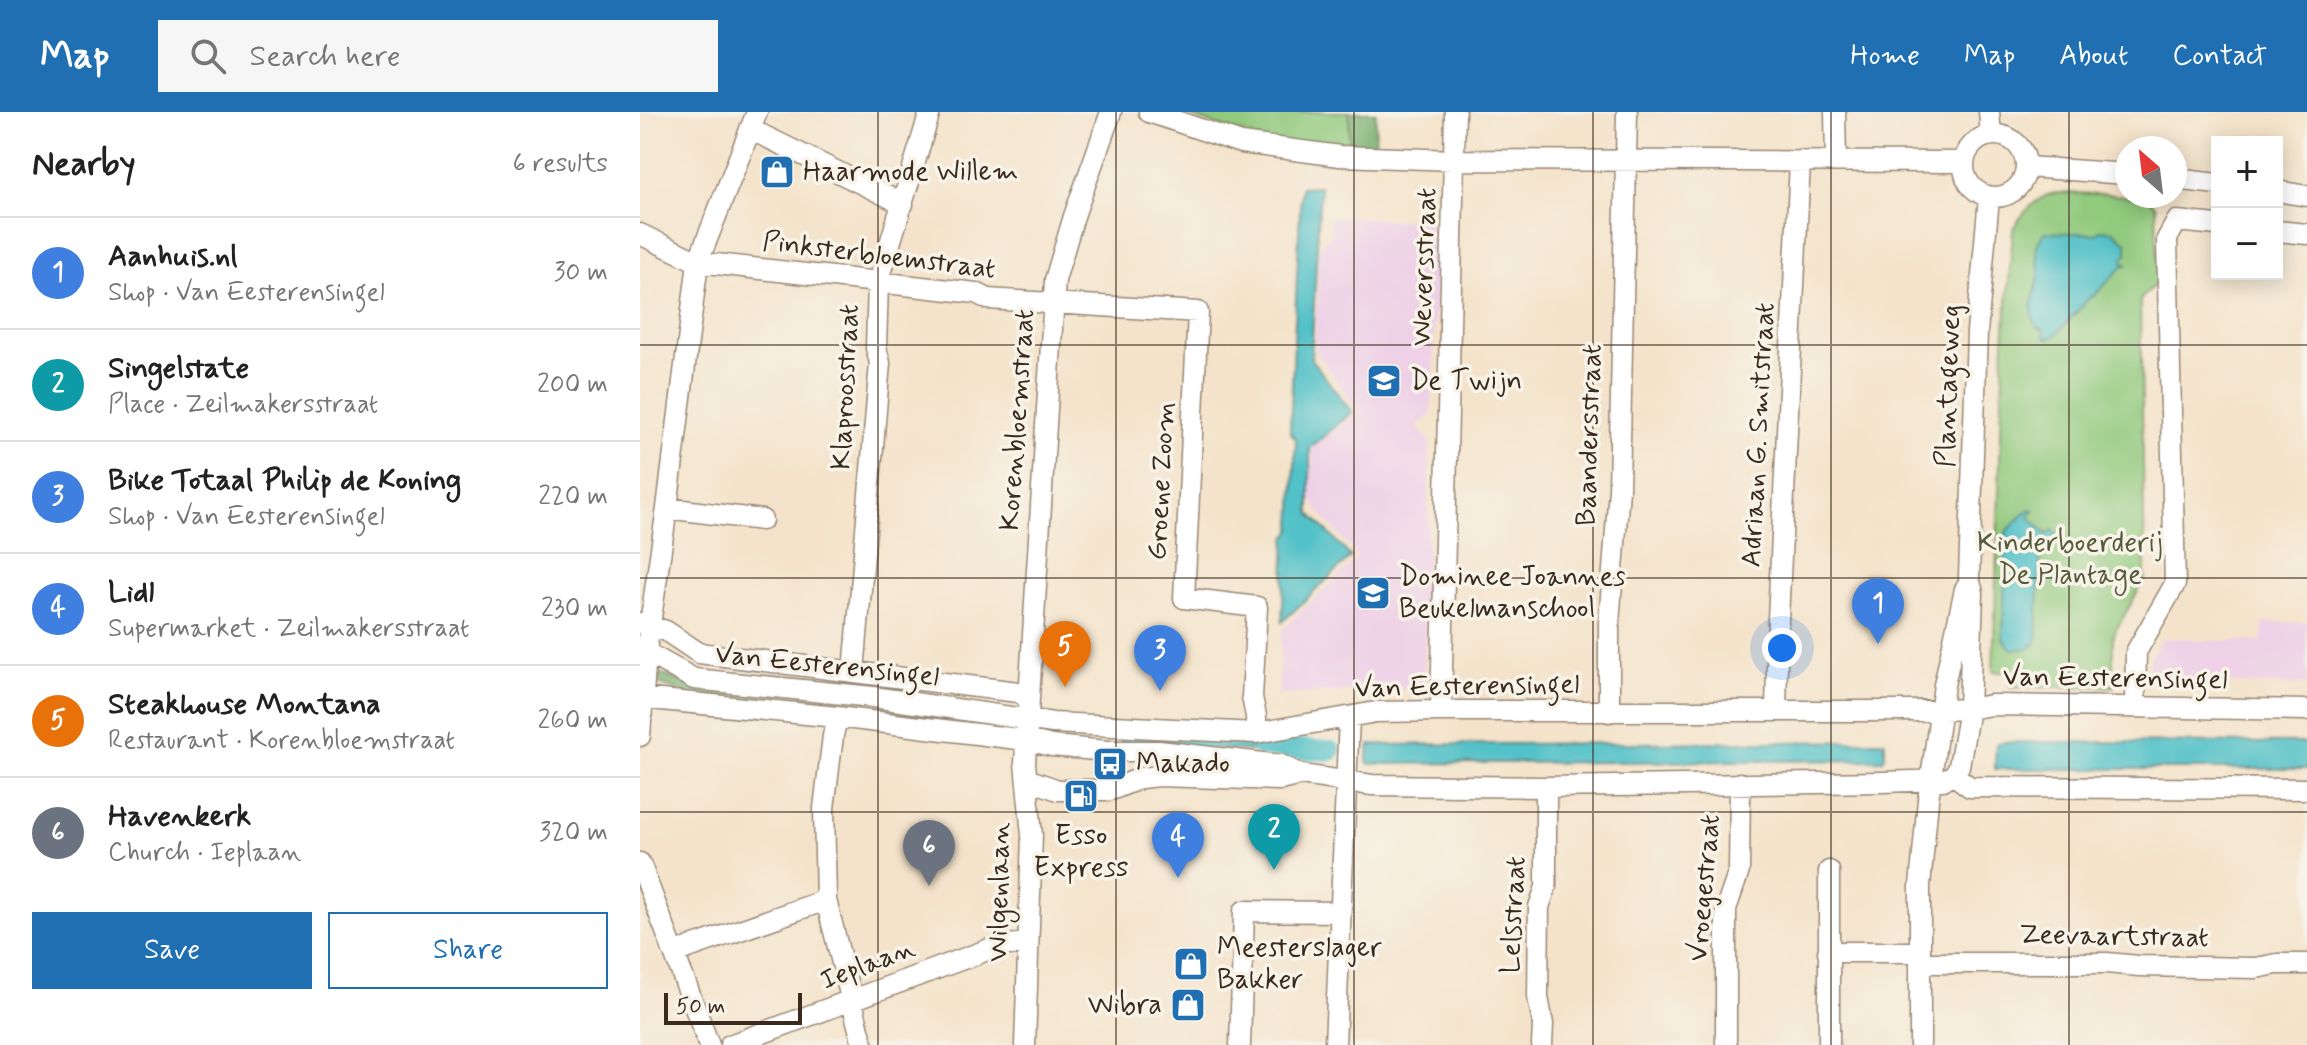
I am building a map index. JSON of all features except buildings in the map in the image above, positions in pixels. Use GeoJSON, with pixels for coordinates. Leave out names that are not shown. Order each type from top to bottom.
{"type":"FeatureCollection","features":[{"type":"Feature","properties":{"kind":"street","name":"Klaproosstraat"},"geometry":{"type":"LineString","coordinates":[[854,672],[880,363],[876,348],[878,283],[930,112]]}},
{"type":"Feature","properties":{"kind":"street","name":"Korenbloemstraat"},"geometry":{"type":"LineString","coordinates":[[1027,719],[1055,280],[1111,112]]}},
{"type":"Feature","properties":{"kind":"street"},"geometry":{"type":"LineString","coordinates":[[1149,112],[1241,143],[1340,156],[1456,160],[1964,162]]}},
{"type":"Feature","properties":{"kind":"street","name":"Weversstraat"},"geometry":{"type":"LineString","coordinates":[[1441,711],[1455,112]]}},
{"type":"Feature","properties":{"kind":"street","name":"Baandersstraat"},"geometry":{"type":"LineString","coordinates":[[1609,712],[1609,624],[1619,489],[1627,112]]}},
{"type":"Feature","properties":{"kind":"street"},"geometry":{"type":"LineString","coordinates":[[1835,112],[1836,161]]}},
{"type":"Feature","properties":{"kind":"street"},"geometry":{"type":"LineString","coordinates":[[1989,112],[1991,135]]}},
{"type":"Feature","properties":{"kind":"street"},"geometry":{"type":"LineString","coordinates":[[640,736],[645,625],[667,508],[698,262],[754,121],[903,204]]}},
{"type":"Feature","properties":{"kind":"street"},"geometry":{"type":"LineString","coordinates":[[1991,135],[2002,135],[2017,143],[2025,157],[2025,177],[2017,189],[2004,196],[1989,197],[1979,193],[1970,185],[1965,174],[1964,162],[1973,144],[1991,135]]}},
{"type":"Feature","properties":{"kind":"street","name":"Adriaan G. Smitstraat"},"geometry":{"type":"LineString","coordinates":[[1776,711],[1800,161]]}},
{"type":"Feature","properties":{"kind":"street"},"geometry":{"type":"LineString","coordinates":[[2027,167],[2115,173]]}},
{"type":"Feature","properties":{"kind":"street"},"geometry":{"type":"LineString","coordinates":[[2187,180],[2211,183]]}},
{"type":"Feature","properties":{"kind":"street"},"geometry":{"type":"LineString","coordinates":[[2283,192],[2307,196]]}},
{"type":"Feature","properties":{"kind":"street","name":"Plantageweg"},"geometry":{"type":"LineString","coordinates":[[1954,775],[1959,766],[1969,709],[1973,593],[1969,578],[1977,332],[1989,197]]}},
{"type":"Feature","properties":{"kind":"street"},"geometry":{"type":"LineString","coordinates":[[2135,707],[2136,652],[2175,584],[2167,239],[2177,221],[2211,224]]}},
{"type":"Feature","properties":{"kind":"street"},"geometry":{"type":"LineString","coordinates":[[2283,232],[2307,234]]}},
{"type":"Feature","properties":{"kind":"street","name":"Pinksterbloemstraat"},"geometry":{"type":"LineString","coordinates":[[640,234],[698,262],[976,293],[988,299],[1053,303]]}},
{"type":"Feature","properties":{"kind":"street","name":"Groene Zoom"},"geometry":{"type":"LineString","coordinates":[[1053,303],[1198,312],[1184,598],[1257,607],[1252,697],[1256,733]]}},
{"type":"Feature","properties":{"kind":"street"},"geometry":{"type":"LineString","coordinates":[[667,508],[762,520]]}},
{"type":"Feature","properties":{"kind":"street","name":"Plantageweg"},"geometry":{"type":"LineString","coordinates":[[1920,1045],[1920,886],[1930,781],[1940,710],[1963,592],[1969,578]]}},
{"type":"Feature","properties":{"kind":"street","name":"Van Eesterensingel"},"geometry":{"type":"LineString","coordinates":[[645,625],[666,631],[699,653],[1018,692],[1027,719],[1065,747],[1159,751],[1281,765],[1301,775],[1372,785],[1546,787],[1930,781],[1954,775]]}},
{"type":"Feature","properties":{"kind":"street","name":"Van Eesterensingel"},"geometry":{"type":"LineString","coordinates":[[643,651],[694,679],[873,697],[1053,723],[1256,733],[1376,712],[1940,710],[1991,705],[2307,710]]}},
{"type":"Feature","properties":{"kind":"street","name":"Van Eesterensingel"},"geometry":{"type":"LineString","coordinates":[[642,698],[837,717],[1027,719]]}},
{"type":"Feature","properties":{"kind":"street"},"geometry":{"type":"LineString","coordinates":[[837,717],[824,808],[826,900],[863,1045]]}},
{"type":"Feature","properties":{"kind":"street"},"geometry":{"type":"LineString","coordinates":[[1335,1045],[1349,717]]}},
{"type":"Feature","properties":{"kind":"street","name":"Wilgenlaan"},"geometry":{"type":"LineString","coordinates":[[1025,1045],[1032,835],[1027,779],[1027,719]]}},
{"type":"Feature","properties":{"kind":"street","name":"Van Eesterensingel"},"geometry":{"type":"LineString","coordinates":[[1027,779],[1058,790],[1111,790],[1141,778],[1158,776],[1280,780],[1301,775]]}},
{"type":"Feature","properties":{"kind":"street"},"geometry":{"type":"LineString","coordinates":[[1954,775],[1970,787],[2307,789]]}},
{"type":"Feature","properties":{"kind":"street","name":"Vroegestraat"},"geometry":{"type":"LineString","coordinates":[[1726,1045],[1726,909],[1739,871],[1740,783]]}},
{"type":"Feature","properties":{"kind":"street","name":"Lelsstraat"},"geometry":{"type":"LineString","coordinates":[[1542,1045],[1543,1024],[1538,997],[1539,907],[1546,887],[1546,787]]}},
{"type":"Feature","properties":{"kind":"street"},"geometry":{"type":"LineString","coordinates":[[640,863],[647,902],[674,953],[709,1045]]}},
{"type":"Feature","properties":{"kind":"street"},"geometry":{"type":"LineString","coordinates":[[1829,871],[1829,1045]]}},
{"type":"Feature","properties":{"kind":"street"},"geometry":{"type":"LineString","coordinates":[[674,953],[826,900]]}},
{"type":"Feature","properties":{"kind":"street"},"geometry":{"type":"LineString","coordinates":[[1240,1045],[1244,911],[1340,912]]}},
{"type":"Feature","properties":{"kind":"street","name":"Ieplaan"},"geometry":{"type":"LineString","coordinates":[[730,1045],[998,946],[1028,943]]}},
{"type":"Feature","properties":{"kind":"street"},"geometry":{"type":"LineString","coordinates":[[1828,952],[1920,958]]}},
{"type":"Feature","properties":{"kind":"street","name":"Zeevaartstraat"},"geometry":{"type":"LineString","coordinates":[[1920,958],[2256,968],[2307,964]]}},
{"type":"Feature","properties":{"kind":"shaded area"},"geometry":{"type":"Polygon","coordinates":[[[1330,216],[1429,222],[1438,233],[1431,414],[1417,427],[1430,441],[1424,688],[1278,695],[1282,630],[1358,557],[1310,498],[1313,448],[1358,411],[1315,350],[1320,244],[1331,237],[1330,216]]]}},
{"type":"Feature","properties":{"kind":"shaded area"},"geometry":{"type":"Polygon","coordinates":[[[2307,622],[2307,685],[2152,683],[2149,680],[2149,661],[2161,639],[2262,641],[2263,623],[2307,622]]]}},
{"type":"Feature","properties":{"kind":"green space"},"geometry":{"type":"Polygon","coordinates":[[[1177,112],[1349,112],[1349,149],[1274,144],[1177,112]]]}},
{"type":"Feature","properties":{"kind":"green space"},"geometry":{"type":"Polygon","coordinates":[[[1349,112],[1376,112],[1375,149],[1349,149],[1349,112]]]}},
{"type":"Feature","properties":{"kind":"green space","name":"Kinderboerderij De Plantage"},"geometry":{"type":"Polygon","coordinates":[[[2055,193],[2107,194],[2115,195],[2115,208],[2156,208],[2158,281],[2140,300],[2145,579],[2113,635],[2113,687],[2010,687],[2009,673],[1993,671],[2004,341],[2013,231],[2030,207],[2055,193]]]}},
{"type":"Feature","properties":{"kind":"green space"},"geometry":{"type":"Polygon","coordinates":[[[659,673],[692,685],[991,717],[989,727],[690,695],[658,684],[659,673]]]}},
{"type":"Feature","properties":{"kind":"water"},"geometry":{"type":"Polygon","coordinates":[[[1320,186],[1311,359],[1352,412],[1310,448],[1310,513],[1351,557],[1282,622],[1286,538],[1292,530],[1296,439],[1290,432],[1301,187],[1320,186]]]}},
{"type":"Feature","properties":{"kind":"water"},"geometry":{"type":"Polygon","coordinates":[[[2099,230],[2113,231],[2127,243],[2127,255],[2123,260],[2127,265],[2091,296],[2056,335],[2048,339],[2044,337],[2044,330],[2037,327],[2032,311],[2039,276],[2038,243],[2045,232],[2097,234],[2099,230]]]}},
{"type":"Feature","properties":{"kind":"water"},"geometry":{"type":"Polygon","coordinates":[[[2029,509],[2034,510],[2029,516],[2047,535],[2053,530],[2057,535],[2040,560],[2037,642],[2027,649],[2012,649],[2003,639],[2006,532],[2029,509]]]}},
{"type":"Feature","properties":{"kind":"water"},"geometry":{"type":"Polygon","coordinates":[[[1178,738],[1287,744],[1286,753],[1177,746],[1178,738]]]}},
{"type":"Feature","properties":{"kind":"water"},"geometry":{"type":"Polygon","coordinates":[[[1885,741],[1882,760],[1369,764],[1367,760],[1370,745],[1885,741]]]}},
{"type":"Feature","properties":{"kind":"water"},"geometry":{"type":"Polygon","coordinates":[[[2307,743],[2307,769],[1995,769],[1996,744],[2307,743]]]}},
{"type":"Feature","properties":{"kind":"waterway"},"geometry":{"type":"LineString","coordinates":[[1130,739],[1202,744]]}},
{"type":"Feature","properties":{"kind":"waterway"},"geometry":{"type":"LineString","coordinates":[[1262,747],[1331,751]]}},
{"type":"Feature","properties":{"kind":"place","name":"Haarmode Willem"},"geometry":{"type":"Point","coordinates":[777,172]}},
{"type":"Feature","properties":{"kind":"place","name":"De Twijn"},"geometry":{"type":"Point","coordinates":[1384,381]}},
{"type":"Feature","properties":{"kind":"place","name":"Dominee Joannes Beukelmanschool"},"geometry":{"type":"Point","coordinates":[1373,593]}},
{"type":"Feature","properties":{"kind":"place","name":"Aanhuis.nl"},"geometry":{"type":"Point","coordinates":[1878,644]}},
{"type":"Feature","properties":{"kind":"place","name":"Steakhouse Montana"},"geometry":{"type":"Point","coordinates":[1065,687]}},
{"type":"Feature","properties":{"kind":"place","name":"Bike Totaal Philip de Koning"},"geometry":{"type":"Point","coordinates":[1160,691]}},
{"type":"Feature","properties":{"kind":"place","name":"Makado"},"geometry":{"type":"Point","coordinates":[1110,764]}},
{"type":"Feature","properties":{"kind":"place","name":"Esso Express"},"geometry":{"type":"Point","coordinates":[1081,796]}},
{"type":"Feature","properties":{"kind":"place","name":"Singelstate"},"geometry":{"type":"Point","coordinates":[1274,870]}},
{"type":"Feature","properties":{"kind":"place","name":"Lidl"},"geometry":{"type":"Point","coordinates":[1178,878]}},
{"type":"Feature","properties":{"kind":"place","name":"Havenkerk"},"geometry":{"type":"Point","coordinates":[929,886]}},
{"type":"Feature","properties":{"kind":"place","name":"Meesterslager Bakker"},"geometry":{"type":"Point","coordinates":[1191,964]}},
{"type":"Feature","properties":{"kind":"place","name":"Wibra"},"geometry":{"type":"Point","coordinates":[1188,1005]}}]}
